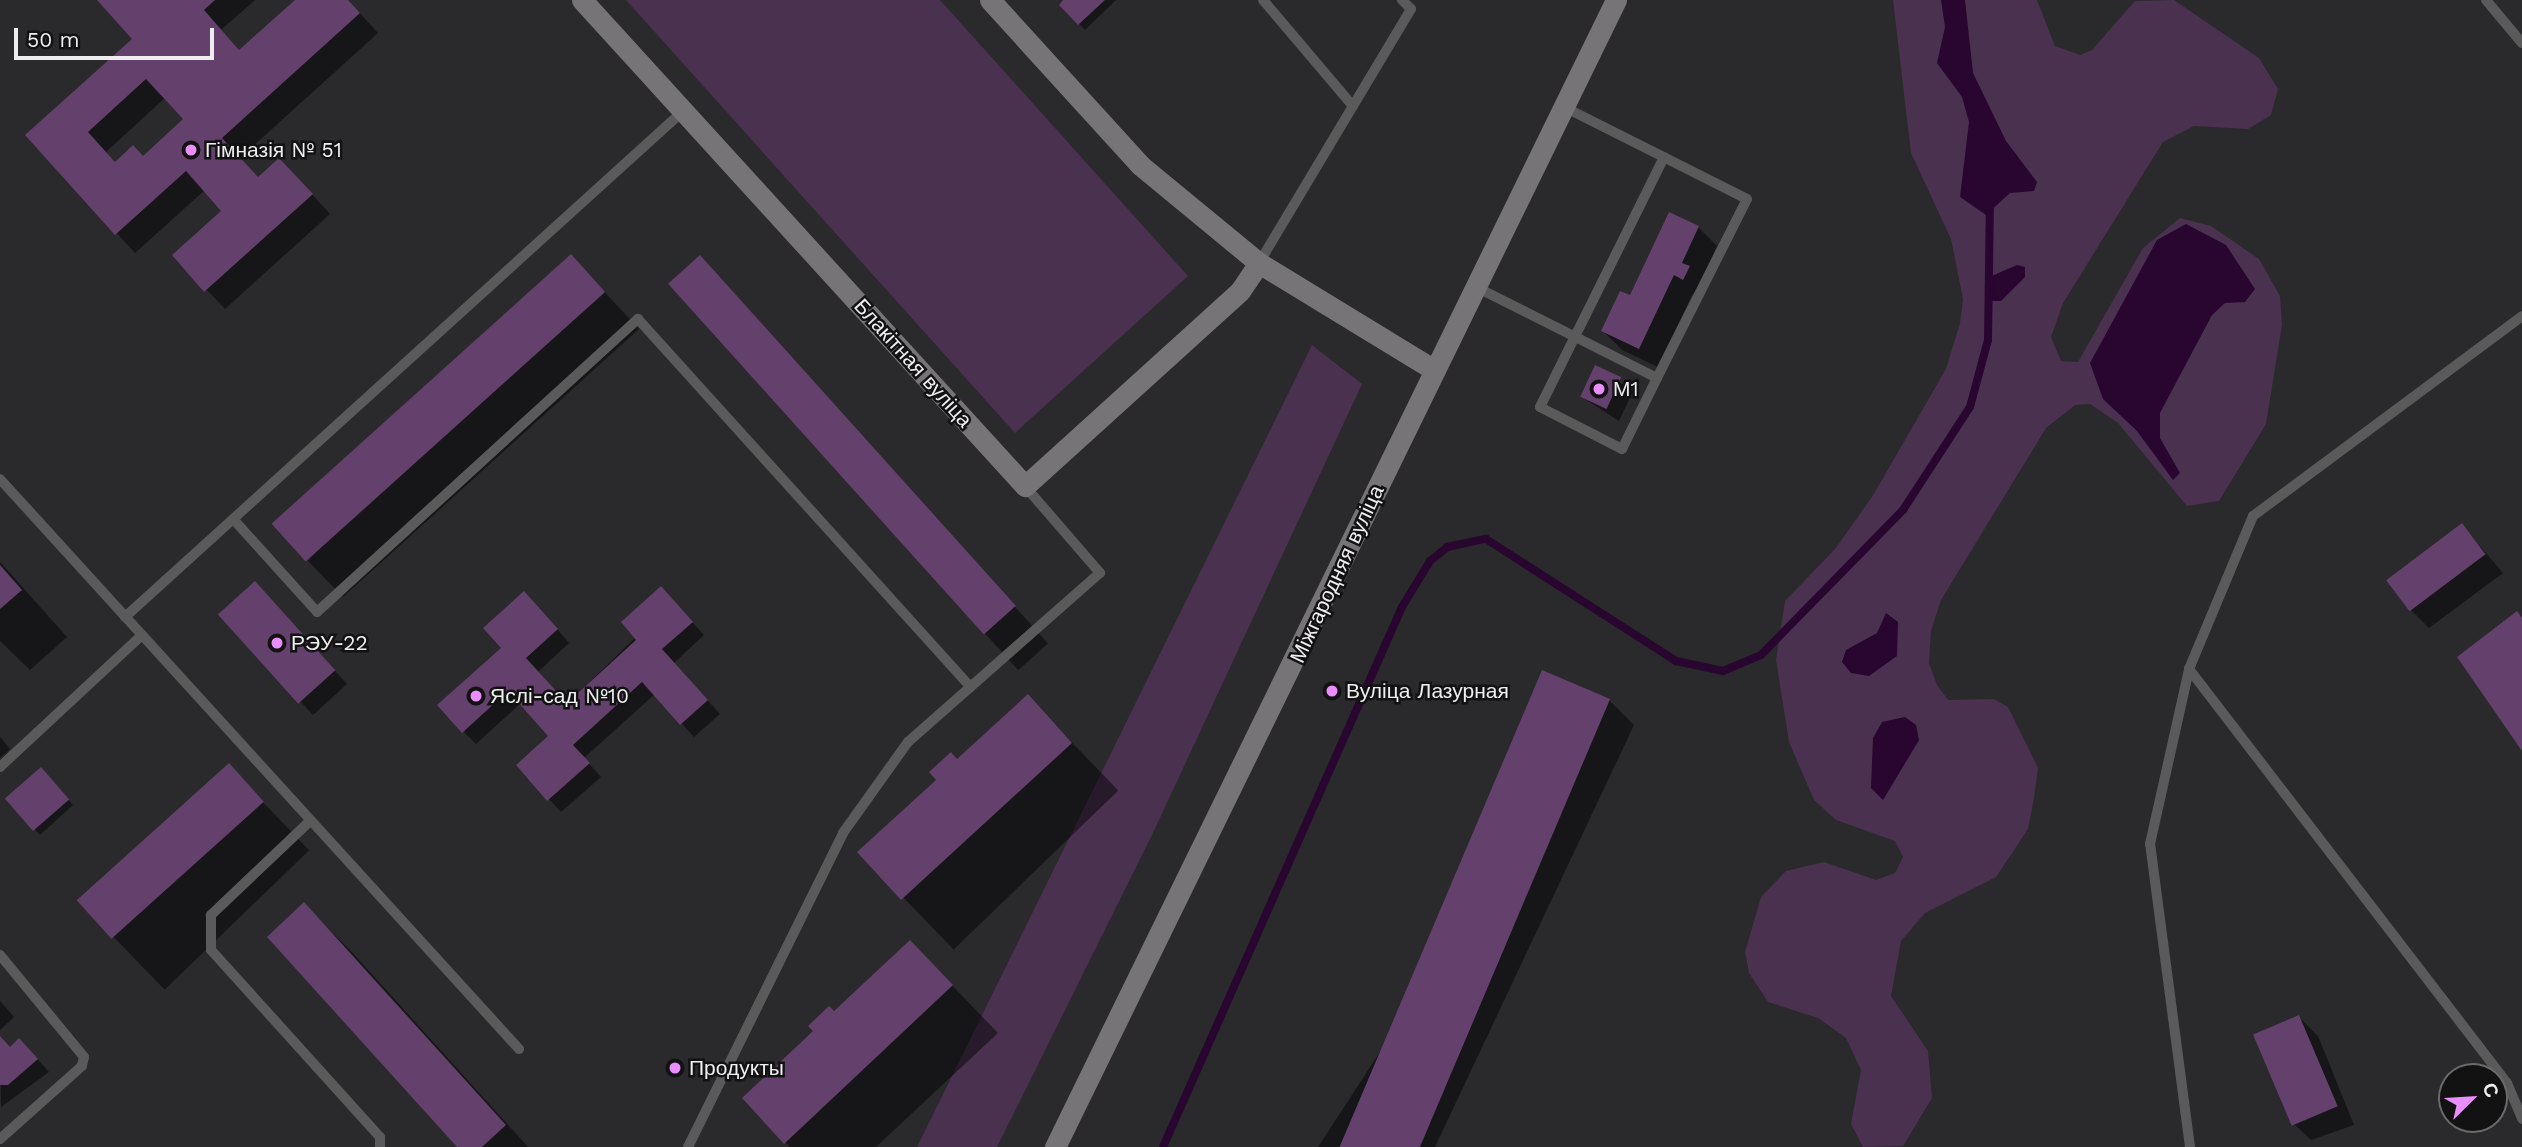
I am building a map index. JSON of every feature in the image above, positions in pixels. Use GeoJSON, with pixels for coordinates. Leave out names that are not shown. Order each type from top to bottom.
{"type":"FeatureCollection","features":[{"type":"Feature","properties":{"kind":"street","name":"Блакітная вуліца"},"geometry":{"type":"LineString","coordinates":[[582,0],[1025,486]]}},
{"type":"Feature","properties":{"kind":"street"},"geometry":{"type":"LineString","coordinates":[[990,0],[1140,165],[1259,263],[1434,370]]}},
{"type":"Feature","properties":{"kind":"street","name":"Міжгародняя вуліца"},"geometry":{"type":"LineString","coordinates":[[1055,1147],[1434,370],[1478,288],[1615,0]]}},
{"type":"Feature","properties":{"kind":"street"},"geometry":{"type":"LineString","coordinates":[[1025,486],[1240,291],[1259,263]]}},
{"type":"Feature","properties":{"kind":"lane"},"geometry":{"type":"LineString","coordinates":[[1263,0],[1353,106]]}},
{"type":"Feature","properties":{"kind":"lane"},"geometry":{"type":"LineString","coordinates":[[1259,263],[1411,9],[1402,0]]}},
{"type":"Feature","properties":{"kind":"lane"},"geometry":{"type":"LineString","coordinates":[[2486,0],[2522,43]]}},
{"type":"Feature","properties":{"kind":"lane"},"geometry":{"type":"LineString","coordinates":[[1564,107],[1746,198],[1622,449],[1540,407],[1664,158]]}},
{"type":"Feature","properties":{"kind":"lane"},"geometry":{"type":"LineString","coordinates":[[125,617],[683,111]]}},
{"type":"Feature","properties":{"kind":"lane"},"geometry":{"type":"LineString","coordinates":[[1478,288],[1657,378]]}},
{"type":"Feature","properties":{"kind":"lane"},"geometry":{"type":"LineString","coordinates":[[2190,1147],[2150,844],[2189,669],[2253,516],[2522,316]]}},
{"type":"Feature","properties":{"kind":"lane"},"geometry":{"type":"LineString","coordinates":[[233,520],[317,612],[638,319],[970,687]]}},
{"type":"Feature","properties":{"kind":"lane"},"geometry":{"type":"LineString","coordinates":[[0,479],[519,1049]]}},
{"type":"Feature","properties":{"kind":"lane"},"geometry":{"type":"LineString","coordinates":[[688,1147],[843,833],[908,742],[1100,573],[1025,486]]}},
{"type":"Feature","properties":{"kind":"lane"},"geometry":{"type":"LineString","coordinates":[[0,767],[142,635]]}},
{"type":"Feature","properties":{"kind":"lane"},"geometry":{"type":"LineString","coordinates":[[2189,669],[2507,1083],[2522,1119]]}},
{"type":"Feature","properties":{"kind":"lane"},"geometry":{"type":"LineString","coordinates":[[310,821],[211,915],[211,950],[380,1137],[380,1147]]}},
{"type":"Feature","properties":{"kind":"lane"},"geometry":{"type":"LineString","coordinates":[[0,955],[84,1057],[82,1066],[0,1139]]}},
{"type":"Feature","properties":{"kind":"shaded area"},"geometry":{"type":"Polygon","coordinates":[[[626,0],[940,0],[1188,276],[1015,433],[626,0]]]}},
{"type":"Feature","properties":{"kind":"shaded area"},"geometry":{"type":"Polygon","coordinates":[[[1893,0],[2037,0],[2055,46],[2080,55],[2092,50],[2135,1],[2174,0],[2259,58],[2278,89],[2271,115],[2248,129],[2194,126],[2163,142],[2063,303],[2051,337],[2061,361],[2078,362],[2143,248],[2180,218],[2211,226],[2259,259],[2280,296],[2282,325],[2266,424],[2219,501],[2187,506],[2118,423],[2090,404],[2075,405],[2046,428],[1941,600],[1931,631],[1929,663],[1937,685],[1948,700],[1994,699],[2008,707],[2038,768],[2034,798],[2028,829],[1996,877],[1925,913],[1901,941],[1891,996],[1928,1051],[1932,1098],[1903,1146],[1863,1147],[1851,1124],[1861,1070],[1846,1038],[1818,1018],[1768,1002],[1749,973],[1745,952],[1761,897],[1786,871],[1824,862],[1876,880],[1895,873],[1903,857],[1895,841],[1836,820],[1814,800],[1789,742],[1776,660],[1785,601],[1835,549],[1872,497],[1946,369],[1960,323],[1963,299],[1951,239],[1911,153],[1893,0]]]}},
{"type":"Feature","properties":{"kind":"shaded area"},"geometry":{"type":"Polygon","coordinates":[[[1941,0],[1965,0],[1973,73],[2006,141],[2037,182],[2034,191],[2010,193],[1986,215],[1960,197],[1969,122],[1962,97],[1937,63],[1945,27],[1941,0]]]}},
{"type":"Feature","properties":{"kind":"shaded area"},"geometry":{"type":"Polygon","coordinates":[[[2186,224],[2226,245],[2255,289],[2245,302],[2225,303],[2212,315],[2160,413],[2160,438],[2180,473],[2173,480],[2137,431],[2103,399],[2090,363],[2157,240],[2186,224]]]}},
{"type":"Feature","properties":{"kind":"shaded area"},"geometry":{"type":"Polygon","coordinates":[[[2017,265],[2025,267],[2025,277],[2001,301],[1990,301],[1987,278],[2017,265]]]}},
{"type":"Feature","properties":{"kind":"shaded area"},"geometry":{"type":"Polygon","coordinates":[[[1312,345],[1362,384],[1152,835],[997,1147],[917,1147],[1312,345]]]}},
{"type":"Feature","properties":{"kind":"shaded area"},"geometry":{"type":"Polygon","coordinates":[[[1886,613],[1898,622],[1897,656],[1869,676],[1851,673],[1842,662],[1846,650],[1877,633],[1886,613]]]}},
{"type":"Feature","properties":{"kind":"shaded area"},"geometry":{"type":"Polygon","coordinates":[[[1905,717],[1916,725],[1919,740],[1883,800],[1871,788],[1873,738],[1882,722],[1905,717]]]}},
{"type":"Feature","properties":{"kind":"building","name":"Гімназія № 51"},"geometry":{"type":"Polygon","coordinates":[[[97,0],[215,0],[204,10],[239,50],[295,0],[348,0],[360,13],[222,138],[258,177],[279,158],[313,194],[204,292],[172,255],[221,211],[186,171],[115,235],[25,135],[132,39],[97,0]],[[146,79],[88,132],[115,162],[133,145],[143,156],[183,119],[146,79]]]}},
{"type":"Feature","properties":{"kind":"building"},"geometry":{"type":"Polygon","coordinates":[[[1063,0],[1105,0],[1078,25],[1059,5],[1063,0]]]}},
{"type":"Feature","properties":{"kind":"building"},"geometry":{"type":"Polygon","coordinates":[[[1669,212],[1699,226],[1682,263],[1690,266],[1683,280],[1674,275],[1639,349],[1601,331],[1620,291],[1630,295],[1669,212]]]}},
{"type":"Feature","properties":{"kind":"building"},"geometry":{"type":"Polygon","coordinates":[[[571,254],[605,292],[306,562],[272,524],[571,254]]]}},
{"type":"Feature","properties":{"kind":"building"},"geometry":{"type":"Polygon","coordinates":[[[700,255],[1016,606],[984,635],[668,284],[700,255]]]}},
{"type":"Feature","properties":{"kind":"building"},"geometry":{"type":"Polygon","coordinates":[[[1595,365],[1621,377],[1606,409],[1580,397],[1595,365]]]}},
{"type":"Feature","properties":{"kind":"building"},"geometry":{"type":"Polygon","coordinates":[[[2462,523],[2485,554],[2410,611],[2386,580],[2462,523]]]}},
{"type":"Feature","properties":{"kind":"building"},"geometry":{"type":"Polygon","coordinates":[[[0,565],[22,590],[0,609],[0,565]]]}},
{"type":"Feature","properties":{"kind":"building","name":"РЭУ-22"},"geometry":{"type":"Polygon","coordinates":[[[255,581],[335,670],[298,704],[218,614],[255,581]]]}},
{"type":"Feature","properties":{"kind":"building","name":"Яслі-сад №10"},"geometry":{"type":"Polygon","coordinates":[[[661,586],[693,622],[662,649],[708,700],[680,725],[642,682],[573,745],[590,763],[547,801],[516,765],[548,736],[508,691],[462,733],[437,705],[501,648],[483,628],[524,591],[558,629],[526,658],[567,703],[636,640],[621,622],[661,586]]]}},
{"type":"Feature","properties":{"kind":"building"},"geometry":{"type":"Polygon","coordinates":[[[2517,611],[2522,618],[2522,751],[2457,657],[2517,611]]]}},
{"type":"Feature","properties":{"kind":"building"},"geometry":{"type":"Polygon","coordinates":[[[1542,670],[1610,699],[1420,1147],[1340,1147],[1542,670]]]}},
{"type":"Feature","properties":{"kind":"building"},"geometry":{"type":"Polygon","coordinates":[[[1028,694],[1072,743],[901,900],[857,852],[936,780],[929,772],[951,752],[957,759],[1028,694]]]}},
{"type":"Feature","properties":{"kind":"building"},"geometry":{"type":"Polygon","coordinates":[[[229,763],[264,802],[111,939],[77,900],[229,763]]]}},
{"type":"Feature","properties":{"kind":"building"},"geometry":{"type":"Polygon","coordinates":[[[41,767],[69,799],[33,831],[5,798],[41,767]]]}},
{"type":"Feature","properties":{"kind":"building"},"geometry":{"type":"Polygon","coordinates":[[[304,902],[506,1125],[482,1147],[457,1147],[267,937],[304,902]]]}},
{"type":"Feature","properties":{"kind":"building"},"geometry":{"type":"Polygon","coordinates":[[[910,940],[953,985],[784,1144],[742,1098],[813,1031],[808,1026],[829,1006],[834,1011],[910,940]]]}},
{"type":"Feature","properties":{"kind":"building"},"geometry":{"type":"Polygon","coordinates":[[[2299,1015],[2338,1106],[2292,1126],[2253,1035],[2299,1015]]]}},
{"type":"Feature","properties":{"kind":"building"},"geometry":{"type":"Polygon","coordinates":[[[0,1036],[10,1047],[19,1038],[38,1059],[8,1085],[0,1085],[0,1036]]]}},
{"type":"Feature","properties":{"kind":"waterway"},"geometry":{"type":"LineString","coordinates":[[1163,1147],[1402,607],[1430,561],[1447,547],[1486,539],[1676,661],[1723,671],[1761,655],[1903,510],[1970,407],[1988,340],[1990,204]]}},
{"type":"Feature","properties":{"kind":"place","name":"Гімназія № 51"},"geometry":{"type":"Point","coordinates":[191,150]}},
{"type":"Feature","properties":{"kind":"place","name":"М1"},"geometry":{"type":"Point","coordinates":[1599,389]}},
{"type":"Feature","properties":{"kind":"place","name":"РЭУ-22"},"geometry":{"type":"Point","coordinates":[277,643]}},
{"type":"Feature","properties":{"kind":"place","name":"Вуліца Лазурная"},"geometry":{"type":"Point","coordinates":[1332,691]}},
{"type":"Feature","properties":{"kind":"place","name":"Яслі-сад №10"},"geometry":{"type":"Point","coordinates":[476,696]}},
{"type":"Feature","properties":{"kind":"place","name":"Продукты"},"geometry":{"type":"Point","coordinates":[675,1068]}}]}
